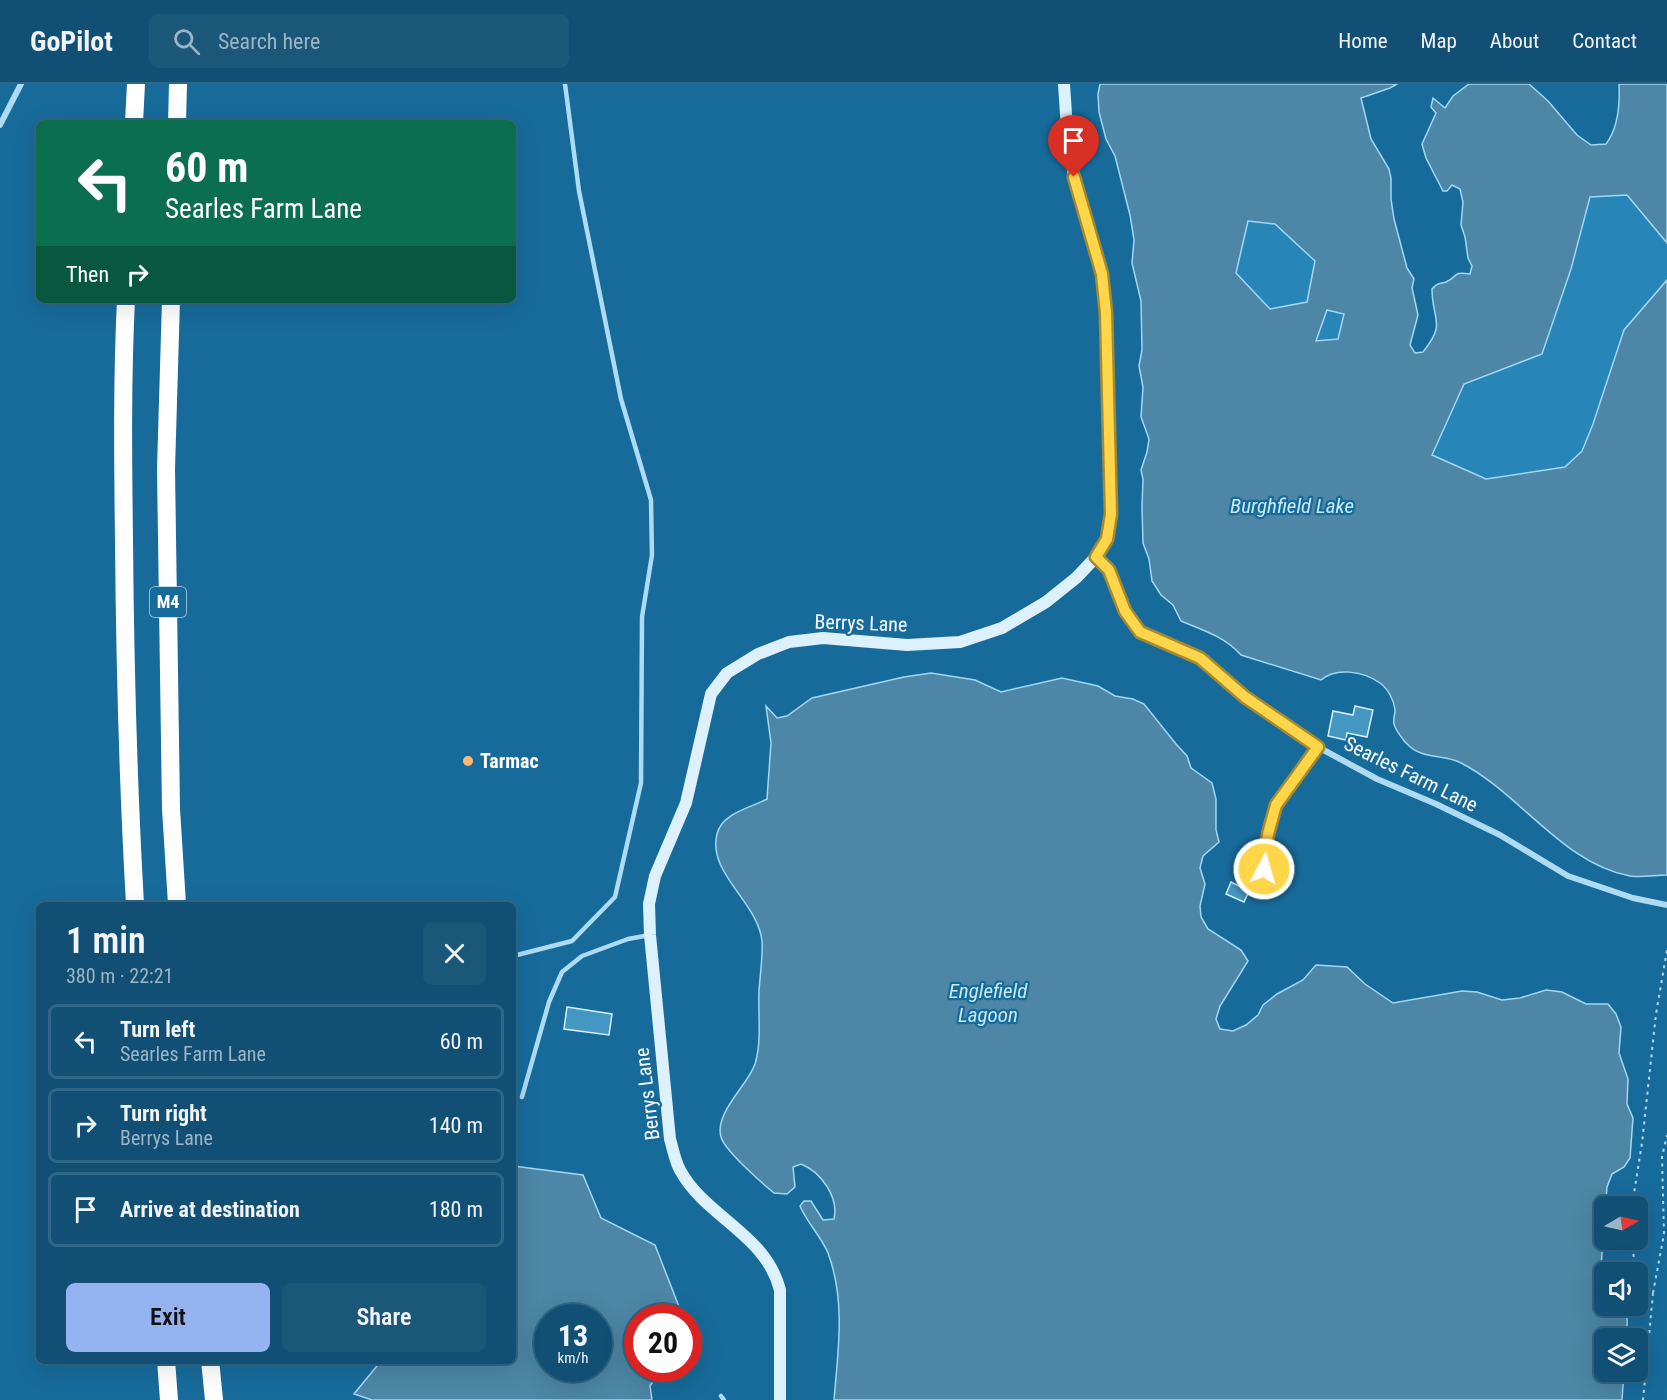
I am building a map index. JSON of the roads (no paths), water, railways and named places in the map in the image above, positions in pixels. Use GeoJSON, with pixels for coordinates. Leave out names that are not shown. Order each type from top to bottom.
{"type":"FeatureCollection","features":[{"type":"Feature","properties":{"kind":"highway"},"geometry":{"type":"LineString","coordinates":[[134,120],[136,84]]}},
{"type":"Feature","properties":{"kind":"highway"},"geometry":{"type":"LineString","coordinates":[[177,120],[178,84]]}},
{"type":"Feature","properties":{"kind":"highway","name":"M4"},"geometry":{"type":"LineString","coordinates":[[126,303],[122,380],[124,600],[135,902]]}},
{"type":"Feature","properties":{"kind":"highway","name":"M4"},"geometry":{"type":"LineString","coordinates":[[171,303],[166,469],[171,809],[177,902]]}},
{"type":"Feature","properties":{"kind":"highway"},"geometry":{"type":"LineString","coordinates":[[166,1364],[169,1400]]}},
{"type":"Feature","properties":{"kind":"highway"},"geometry":{"type":"LineString","coordinates":[[210,1364],[214,1400]]}},
{"type":"Feature","properties":{"kind":"street"},"geometry":{"type":"LineString","coordinates":[[0,125],[21,84]]}},
{"type":"Feature","properties":{"kind":"street","name":"Berrys Lane"},"geometry":{"type":"LineString","coordinates":[[780,1400],[780,1290],[776,1275],[750,1239],[702,1198],[680,1170],[670,1139],[650,935],[649,904],[655,876],[686,803],[711,694],[727,674],[758,654],[789,642],[823,638],[907,645],[960,642],[1002,628],[1046,602],[1076,578],[1096,557],[1107,539],[1111,514],[1106,313],[1102,274],[1074,177],[1067,129],[1064,84]]}},
{"type":"Feature","properties":{"kind":"street","name":"Searles Farm Lane"},"geometry":{"type":"LineString","coordinates":[[1096,557],[1109,570],[1125,611],[1140,632],[1200,658],[1245,697],[1318,747],[1377,779],[1500,835],[1568,876],[1633,898],[1667,905]]}},
{"type":"Feature","properties":{"kind":"lane"},"geometry":{"type":"LineString","coordinates":[[516,955],[572,941],[615,897],[641,783],[642,617],[652,555],[651,500],[621,399],[579,191],[565,84]]}},
{"type":"Feature","properties":{"kind":"lane"},"geometry":{"type":"LineString","coordinates":[[1256,890],[1264,869],[1268,834],[1276,805],[1318,747]]}},
{"type":"Feature","properties":{"kind":"lane"},"geometry":{"type":"LineString","coordinates":[[522,1097],[549,1002],[562,972],[582,956],[628,939],[650,935]]}},
{"type":"Feature","properties":{"kind":"water","name":"Burghfield Lake"},"geometry":{"type":"Polygon","coordinates":[[[1100,84],[1397,84],[1361,98],[1371,139],[1389,169],[1394,219],[1407,268],[1414,279],[1412,288],[1418,315],[1410,345],[1415,353],[1423,352],[1435,334],[1436,321],[1432,289],[1458,274],[1470,274],[1472,266],[1461,225],[1463,202],[1460,189],[1452,185],[1447,191],[1443,191],[1426,158],[1422,144],[1436,113],[1431,107],[1433,98],[1445,108],[1453,96],[1469,84],[1529,84],[1548,101],[1577,135],[1591,145],[1606,144],[1614,130],[1619,107],[1619,84],[1667,84],[1667,243],[1627,195],[1590,197],[1571,269],[1542,354],[1464,384],[1432,455],[1486,479],[1565,467],[1582,451],[1624,330],[1667,280],[1667,875],[1635,877],[1606,869],[1584,858],[1563,843],[1503,792],[1461,763],[1426,755],[1412,749],[1397,731],[1394,720],[1395,710],[1390,695],[1383,685],[1373,679],[1358,673],[1342,672],[1334,673],[1321,680],[1241,655],[1221,639],[1181,621],[1173,605],[1161,595],[1152,581],[1149,559],[1143,543],[1141,470],[1149,439],[1141,417],[1143,387],[1139,366],[1142,350],[1141,301],[1132,263],[1134,240],[1115,156],[1106,139],[1099,112],[1100,84]],[[1248,221],[1236,273],[1270,309],[1307,302],[1315,261],[1275,224],[1248,221]],[[1327,310],[1316,341],[1338,339],[1344,314],[1327,310]]]}},
{"type":"Feature","properties":{"kind":"water","name":"Englefield Lagoon"},"geometry":{"type":"Polygon","coordinates":[[[931,673],[975,680],[1001,692],[1062,678],[1098,686],[1115,696],[1133,699],[1144,704],[1187,756],[1191,768],[1212,783],[1216,799],[1216,830],[1219,842],[1203,856],[1200,868],[1205,884],[1200,906],[1201,917],[1208,929],[1241,950],[1248,961],[1220,1006],[1216,1019],[1220,1029],[1233,1031],[1246,1025],[1258,1015],[1263,1005],[1277,994],[1303,980],[1316,965],[1347,967],[1365,984],[1393,1003],[1462,991],[1477,992],[1502,1000],[1520,998],[1546,990],[1562,992],[1586,1004],[1608,1004],[1616,1014],[1621,1027],[1619,1053],[1628,1079],[1627,1104],[1633,1118],[1630,1158],[1624,1167],[1612,1174],[1606,1196],[1594,1196],[1594,1250],[1602,1250],[1601,1262],[1594,1262],[1594,1316],[1627,1316],[1627,1324],[1627,1328],[1594,1328],[1594,1382],[1623,1382],[1622,1400],[834,1400],[839,1345],[839,1308],[834,1271],[822,1241],[800,1206],[804,1201],[811,1201],[823,1220],[834,1219],[834,1202],[831,1194],[822,1179],[801,1164],[793,1167],[795,1187],[787,1194],[774,1193],[736,1158],[721,1137],[722,1118],[751,1072],[757,1055],[762,941],[759,927],[752,913],[719,862],[716,848],[717,834],[720,827],[731,816],[767,799],[771,743],[766,706],[777,718],[787,716],[812,698],[931,673]]]}},
{"type":"Feature","properties":{"kind":"water"},"geometry":{"type":"Polygon","coordinates":[[[516,1166],[583,1175],[601,1218],[655,1245],[678,1304],[624,1304],[624,1382],[653,1382],[650,1386],[652,1400],[372,1400],[354,1394],[379,1364],[516,1364],[516,1166]]]}},
{"type":"Feature","properties":{"kind":"place","name":"Tarmac"},"geometry":{"type":"Point","coordinates":[468,761]}}]}
